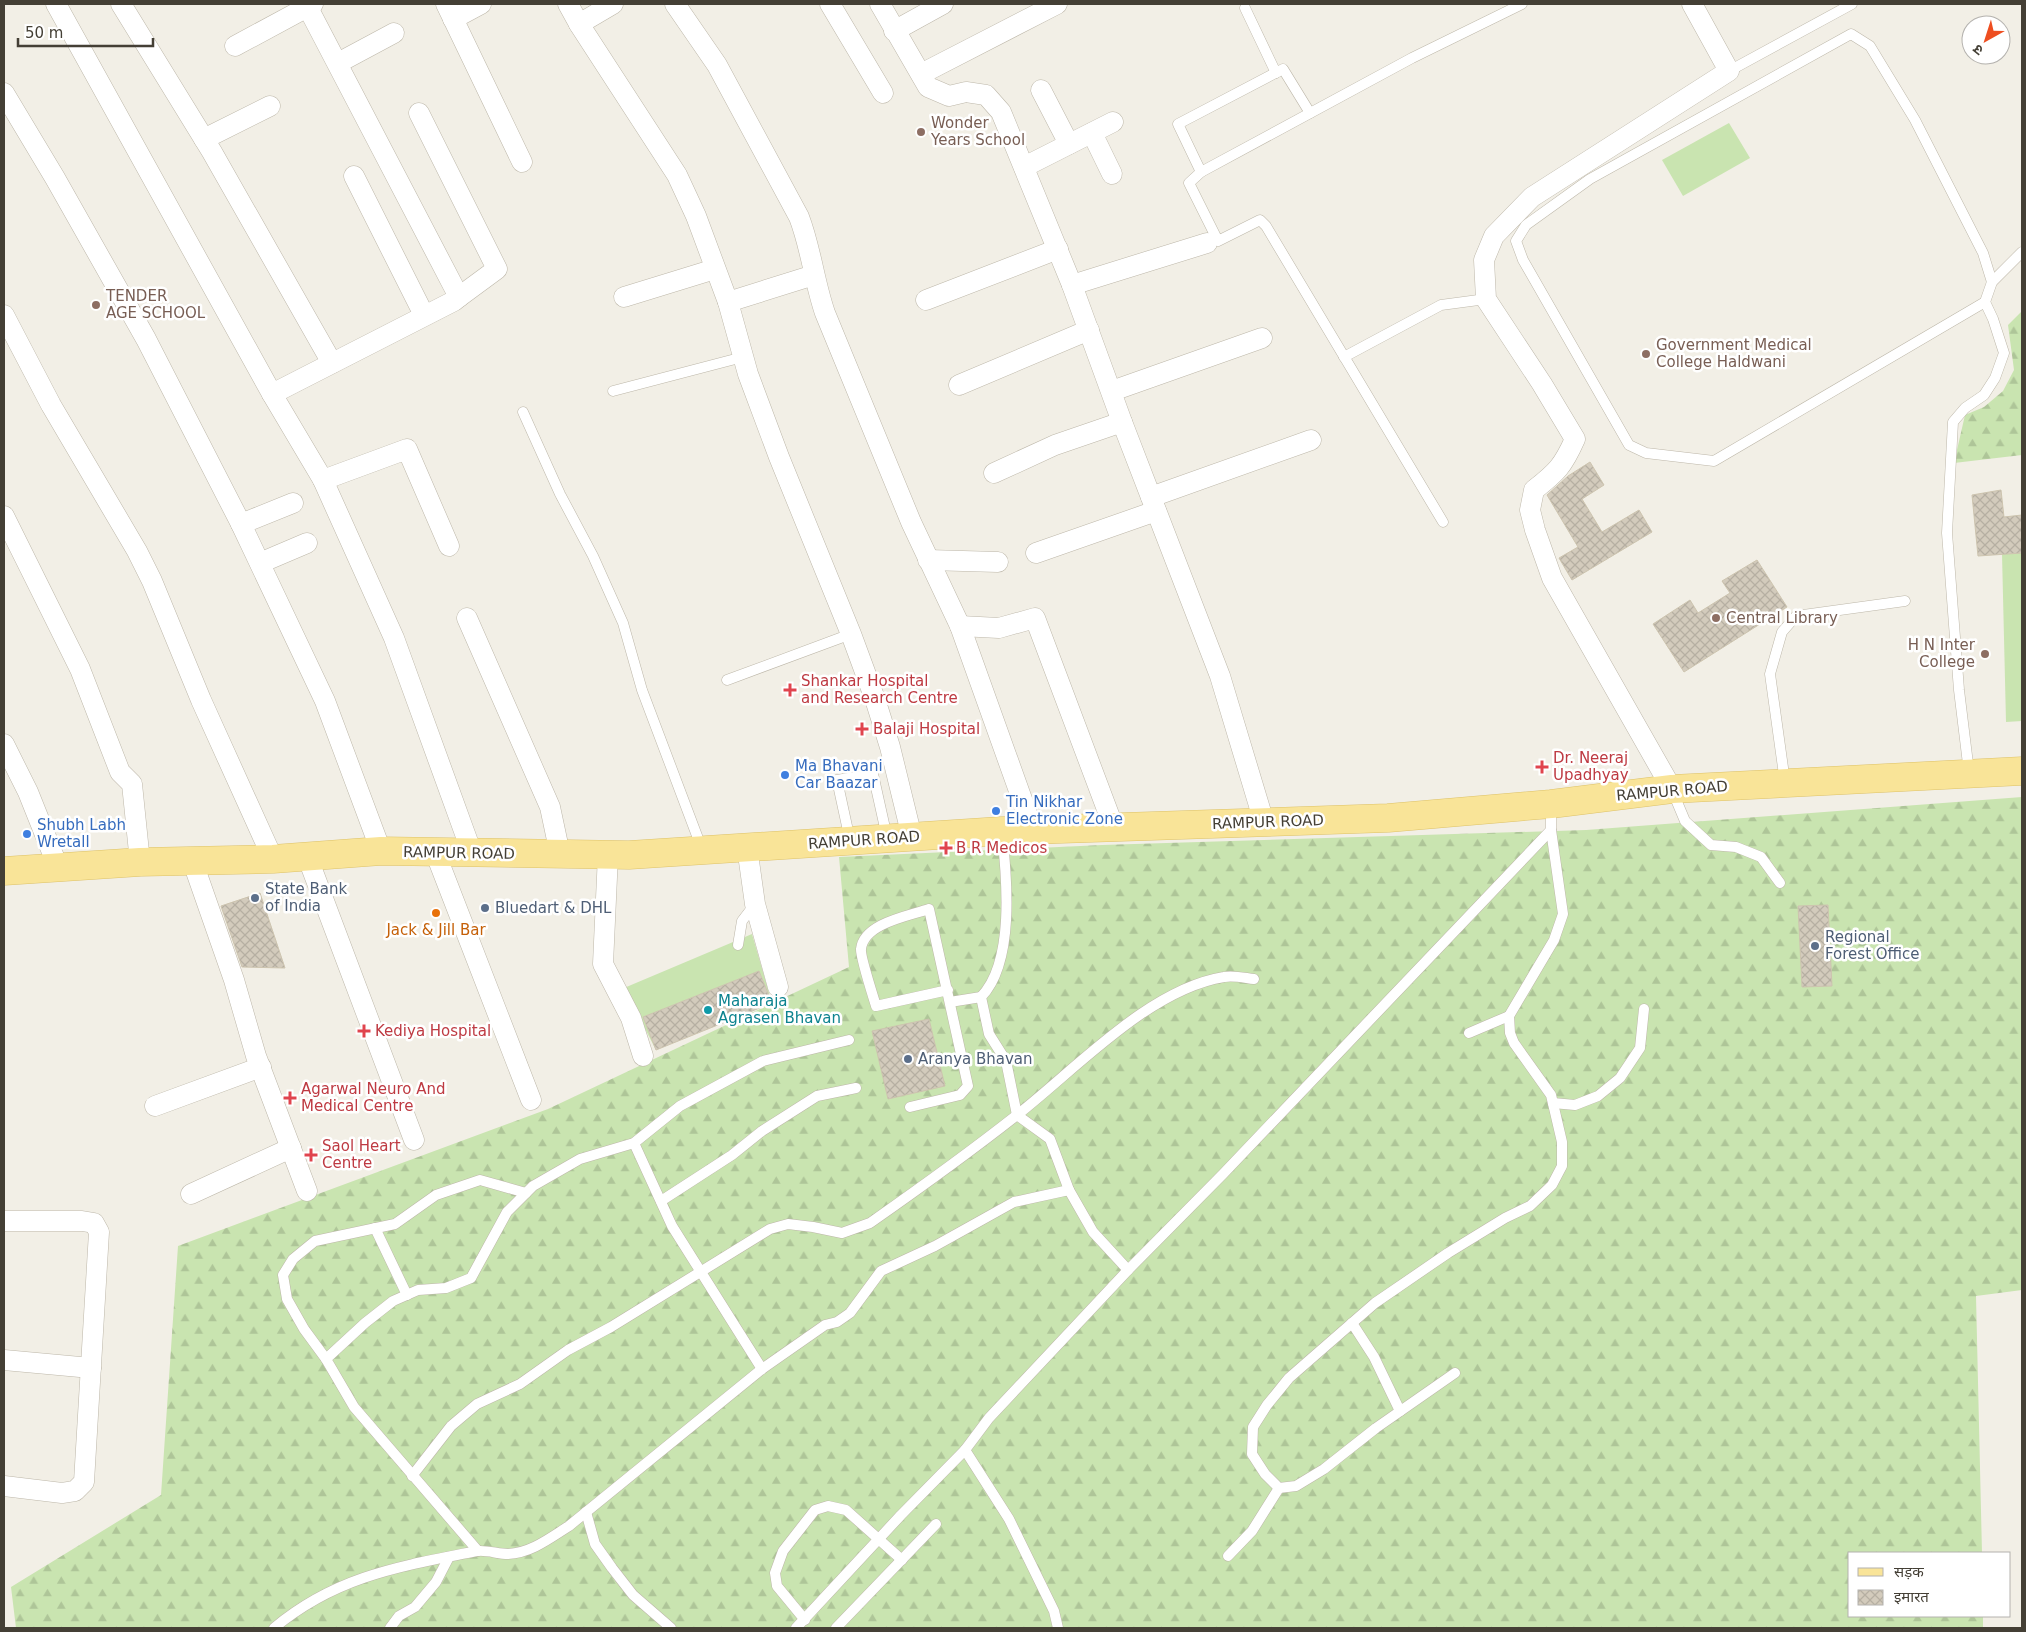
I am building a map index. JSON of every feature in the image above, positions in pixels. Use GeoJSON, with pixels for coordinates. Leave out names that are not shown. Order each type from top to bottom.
{"type":"FeatureCollection","features":[{"type":"Feature","properties":{"kind":"main road","name":"RAMPUR ROAD"},"geometry":{"type":"LineString","coordinates":[[4,871],[140,862],[273,859],[381,851],[629,856],[1002,831],[1388,818],[1551,817],[1672,789],[2022,771]]}},
{"type":"Feature","properties":{"kind":"street"},"geometry":{"type":"LineString","coordinates":[[56,4],[272,394],[323,480],[394,638],[472,853]]}},
{"type":"Feature","properties":{"kind":"street"},"geometry":{"type":"LineString","coordinates":[[121,4],[204,139],[332,364]]}},
{"type":"Feature","properties":{"kind":"street"},"geometry":{"type":"LineString","coordinates":[[482,4],[449,11],[522,162]]}},
{"type":"Feature","properties":{"kind":"street"},"geometry":{"type":"LineString","coordinates":[[568,4],[677,175],[696,216],[728,302],[743,357],[779,457],[851,634],[875,699],[890,747],[900,837]]}},
{"type":"Feature","properties":{"kind":"street"},"geometry":{"type":"LineString","coordinates":[[579,24],[613,4]]}},
{"type":"Feature","properties":{"kind":"street"},"geometry":{"type":"LineString","coordinates":[[675,4],[717,65],[799,217],[806,236],[824,313],[928,560],[960,626],[1034,830]]}},
{"type":"Feature","properties":{"kind":"street"},"geometry":{"type":"LineString","coordinates":[[830,4],[883,94]]}},
{"type":"Feature","properties":{"kind":"street"},"geometry":{"type":"LineString","coordinates":[[880,4],[928,87],[949,96],[966,92],[986,95],[1001,112],[1090,330],[1122,422],[1220,676],[1264,822]]}},
{"type":"Feature","properties":{"kind":"street"},"geometry":{"type":"LineString","coordinates":[[894,30],[943,4]]}},
{"type":"Feature","properties":{"kind":"street"},"geometry":{"type":"LineString","coordinates":[[920,74],[1057,4]]}},
{"type":"Feature","properties":{"kind":"street"},"geometry":{"type":"LineString","coordinates":[[1672,789],[1552,578],[1530,510],[1534,490],[1564,462],[1575,439],[1542,384],[1486,299],[1484,260],[1494,236],[1532,197],[1729,71],[1692,4]]}},
{"type":"Feature","properties":{"kind":"street"},"geometry":{"type":"LineString","coordinates":[[235,46],[309,5],[459,297]]}},
{"type":"Feature","properties":{"kind":"street"},"geometry":{"type":"LineString","coordinates":[[338,63],[394,33]]}},
{"type":"Feature","properties":{"kind":"street"},"geometry":{"type":"LineString","coordinates":[[1041,90],[1069,144]]}},
{"type":"Feature","properties":{"kind":"street"},"geometry":{"type":"LineString","coordinates":[[4,93],[55,178],[146,339],[242,524],[325,701],[381,851]]}},
{"type":"Feature","properties":{"kind":"street"},"geometry":{"type":"LineString","coordinates":[[204,139],[270,106]]}},
{"type":"Feature","properties":{"kind":"street"},"geometry":{"type":"LineString","coordinates":[[272,394],[454,301],[498,270],[419,113]]}},
{"type":"Feature","properties":{"kind":"street"},"geometry":{"type":"LineString","coordinates":[[1024,167],[1113,122]]}},
{"type":"Feature","properties":{"kind":"street"},"geometry":{"type":"LineString","coordinates":[[1092,133],[1112,174]]}},
{"type":"Feature","properties":{"kind":"street"},"geometry":{"type":"LineString","coordinates":[[354,176],[424,315]]}},
{"type":"Feature","properties":{"kind":"street"},"geometry":{"type":"LineString","coordinates":[[1072,285],[1207,243]]}},
{"type":"Feature","properties":{"kind":"street"},"geometry":{"type":"LineString","coordinates":[[926,300],[1058,249]]}},
{"type":"Feature","properties":{"kind":"street"},"geometry":{"type":"LineString","coordinates":[[624,297],[715,270]]}},
{"type":"Feature","properties":{"kind":"street"},"geometry":{"type":"LineString","coordinates":[[728,302],[814,275]]}},
{"type":"Feature","properties":{"kind":"street"},"geometry":{"type":"LineString","coordinates":[[4,315],[51,406],[137,551],[152,581],[201,700],[273,859]]}},
{"type":"Feature","properties":{"kind":"street"},"geometry":{"type":"LineString","coordinates":[[959,385],[1090,330]]}},
{"type":"Feature","properties":{"kind":"street"},"geometry":{"type":"LineString","coordinates":[[1112,391],[1262,338]]}},
{"type":"Feature","properties":{"kind":"street"},"geometry":{"type":"LineString","coordinates":[[994,473],[1055,445],[1122,422]]}},
{"type":"Feature","properties":{"kind":"street"},"geometry":{"type":"LineString","coordinates":[[1036,553],[1311,440]]}},
{"type":"Feature","properties":{"kind":"street"},"geometry":{"type":"LineString","coordinates":[[323,480],[407,449],[449,546]]}},
{"type":"Feature","properties":{"kind":"street"},"geometry":{"type":"LineString","coordinates":[[242,524],[293,503]]}},
{"type":"Feature","properties":{"kind":"street"},"geometry":{"type":"LineString","coordinates":[[4,516],[80,668],[120,772],[132,784],[140,862]]}},
{"type":"Feature","properties":{"kind":"street"},"geometry":{"type":"LineString","coordinates":[[260,563],[307,543]]}},
{"type":"Feature","properties":{"kind":"street"},"geometry":{"type":"LineString","coordinates":[[928,560],[998,562]]}},
{"type":"Feature","properties":{"kind":"street"},"geometry":{"type":"LineString","coordinates":[[467,618],[550,807],[560,854]]}},
{"type":"Feature","properties":{"kind":"street"},"geometry":{"type":"LineString","coordinates":[[960,626],[999,628],[1035,618],[1114,828]]}},
{"type":"Feature","properties":{"kind":"street"},"geometry":{"type":"LineString","coordinates":[[4,744],[28,792],[58,868]]}},
{"type":"Feature","properties":{"kind":"street"},"geometry":{"type":"LineString","coordinates":[[747,847],[755,904],[778,987]]}},
{"type":"Feature","properties":{"kind":"street"},"geometry":{"type":"LineString","coordinates":[[436,852],[532,1100]]}},
{"type":"Feature","properties":{"kind":"street"},"geometry":{"type":"LineString","coordinates":[[608,855],[603,964],[630,1018],[643,1056]]}},
{"type":"Feature","properties":{"kind":"street"},"geometry":{"type":"LineString","coordinates":[[307,856],[414,1140]]}},
{"type":"Feature","properties":{"kind":"street"},"geometry":{"type":"LineString","coordinates":[[192,860],[234,980],[260,1067],[307,1191]]}},
{"type":"Feature","properties":{"kind":"street"},"geometry":{"type":"LineString","coordinates":[[155,1106],[260,1067]]}},
{"type":"Feature","properties":{"kind":"street"},"geometry":{"type":"LineString","coordinates":[[191,1194],[291,1148]]}},
{"type":"Feature","properties":{"kind":"street"},"geometry":{"type":"LineString","coordinates":[[4,1222],[82,1221],[94,1223],[99,1232],[84,1482],[75,1491],[62,1492],[4,1486]]}},
{"type":"Feature","properties":{"kind":"street"},"geometry":{"type":"LineString","coordinates":[[4,1360],[91,1368]]}},
{"type":"Feature","properties":{"kind":"lane"},"geometry":{"type":"LineString","coordinates":[[1443,522],[1260,220],[1218,241],[1189,183],[1201,172],[1412,58],[1522,4]]}},
{"type":"Feature","properties":{"kind":"lane"},"geometry":{"type":"LineString","coordinates":[[1729,71],[1852,4]]}},
{"type":"Feature","properties":{"kind":"lane"},"geometry":{"type":"LineString","coordinates":[[1245,8],[1276,73]]}},
{"type":"Feature","properties":{"kind":"lane"},"geometry":{"type":"LineString","coordinates":[[1992,282],[1983,253],[1915,120],[1870,46],[1851,34],[1590,179],[1526,225],[1516,241],[1523,260],[1629,445],[1646,453],[1714,461],[1985,302],[1992,282],[2022,252]]}},
{"type":"Feature","properties":{"kind":"lane"},"geometry":{"type":"LineString","coordinates":[[1201,172],[1178,124],[1283,69],[1310,113]]}},
{"type":"Feature","properties":{"kind":"lane"},"geometry":{"type":"LineString","coordinates":[[1344,357],[1441,305],[1486,299]]}},
{"type":"Feature","properties":{"kind":"lane"},"geometry":{"type":"LineString","coordinates":[[1969,773],[1959,690],[1947,533],[1953,422],[1965,408],[1984,395],[1995,378],[2004,353],[1993,319],[1985,302]]}},
{"type":"Feature","properties":{"kind":"lane"},"geometry":{"type":"LineString","coordinates":[[614,391],[743,357]]}},
{"type":"Feature","properties":{"kind":"lane"},"geometry":{"type":"LineString","coordinates":[[523,412],[560,494],[589,549],[623,623],[642,690],[702,850]]}},
{"type":"Feature","properties":{"kind":"lane"},"geometry":{"type":"LineString","coordinates":[[1786,783],[1770,674],[1782,632],[1796,616],[1904,601]]}},
{"type":"Feature","properties":{"kind":"lane"},"geometry":{"type":"LineString","coordinates":[[727,680],[851,634]]}},
{"type":"Feature","properties":{"kind":"lane"},"geometry":{"type":"LineString","coordinates":[[850,841],[837,780],[873,774],[900,837]]}},
{"type":"Feature","properties":{"kind":"lane"},"geometry":{"type":"LineString","coordinates":[[1672,789],[1684,821],[1711,845],[1736,847],[1761,856],[1780,883]]}},
{"type":"Feature","properties":{"kind":"lane"},"geometry":{"type":"LineString","coordinates":[[1278,1488],[1265,1474],[1252,1454],[1253,1427],[1267,1405],[1289,1378],[1375,1303],[1448,1253],[1530,1206],[1552,1184],[1562,1166],[1562,1142],[1551,1095],[1514,1043],[1510,1033],[1509,1016],[1554,940],[1563,914],[1551,817]]}},
{"type":"Feature","properties":{"kind":"lane"},"geometry":{"type":"LineString","coordinates":[[796,1628],[966,1450],[989,1418],[1128,1270],[1223,1174],[1551,817]]}},
{"type":"Feature","properties":{"kind":"lane"},"geometry":{"type":"LineString","coordinates":[[950,1002],[981,997],[989,988],[997,972],[1003,945],[1005,888],[1002,831]]}},
{"type":"Feature","properties":{"kind":"lane"},"geometry":{"type":"LineString","coordinates":[[738,945],[742,921],[755,904]]}},
{"type":"Feature","properties":{"kind":"lane"},"geometry":{"type":"LineString","coordinates":[[910,1107],[960,1095],[968,1086],[948,990],[929,909],[882,924],[867,934],[861,949],[876,1006],[948,990]]}},
{"type":"Feature","properties":{"kind":"lane"},"geometry":{"type":"LineString","coordinates":[[412,1476],[451,1426],[477,1404],[520,1384],[568,1350],[611,1327],[770,1229],[788,1224],[842,1233],[870,1223],[1017,1115],[1069,1073],[1106,1039],[1182,990],[1225,977],[1254,979]]}},
{"type":"Feature","properties":{"kind":"lane"},"geometry":{"type":"LineString","coordinates":[[981,997],[989,1034],[1006,1061],[1017,1115],[1050,1139],[1069,1190],[1093,1232],[1128,1270]]}},
{"type":"Feature","properties":{"kind":"lane"},"geometry":{"type":"LineString","coordinates":[[1553,1103],[1575,1106],[1598,1096],[1620,1078],[1640,1048],[1644,1009]]}},
{"type":"Feature","properties":{"kind":"lane"},"geometry":{"type":"LineString","coordinates":[[1469,1034],[1509,1016]]}},
{"type":"Feature","properties":{"kind":"lane"},"geometry":{"type":"LineString","coordinates":[[326,1359],[386,1306],[418,1290],[446,1288],[471,1278],[507,1212],[534,1186],[580,1159],[634,1143],[680,1106],[763,1062],[848,1040]]}},
{"type":"Feature","properties":{"kind":"lane"},"geometry":{"type":"LineString","coordinates":[[661,1201],[732,1155],[762,1131],[817,1096],[856,1088]]}},
{"type":"Feature","properties":{"kind":"lane"},"geometry":{"type":"LineString","coordinates":[[634,1143],[672,1226],[762,1369]]}},
{"type":"Feature","properties":{"kind":"lane"},"geometry":{"type":"LineString","coordinates":[[478,1551],[354,1407],[326,1359],[304,1329],[287,1299],[283,1275],[294,1259],[315,1241],[395,1224],[436,1195],[480,1180],[526,1193]]}},
{"type":"Feature","properties":{"kind":"lane"},"geometry":{"type":"LineString","coordinates":[[274,1628],[294,1611],[337,1587],[382,1570],[478,1551],[508,1554],[535,1548],[569,1526],[762,1369],[825,1325],[837,1322],[850,1313],[881,1271],[935,1246],[1014,1202],[1069,1190]]}},
{"type":"Feature","properties":{"kind":"lane"},"geometry":{"type":"LineString","coordinates":[[375,1228],[407,1295]]}},
{"type":"Feature","properties":{"kind":"lane"},"geometry":{"type":"LineString","coordinates":[[1352,1323],[1374,1357],[1400,1411]]}},
{"type":"Feature","properties":{"kind":"lane"},"geometry":{"type":"LineString","coordinates":[[1278,1488],[1296,1486],[1324,1469],[1400,1411],[1455,1373]]}},
{"type":"Feature","properties":{"kind":"lane"},"geometry":{"type":"LineString","coordinates":[[966,1450],[1008,1519],[1054,1611],[1058,1628]]}},
{"type":"Feature","properties":{"kind":"lane"},"geometry":{"type":"LineString","coordinates":[[1228,1556],[1252,1531],[1278,1488]]}},
{"type":"Feature","properties":{"kind":"lane"},"geometry":{"type":"LineString","coordinates":[[805,1620],[777,1586],[776,1573],[783,1551],[815,1510],[828,1506],[846,1510],[880,1538],[902,1560]]}},
{"type":"Feature","properties":{"kind":"lane"},"geometry":{"type":"LineString","coordinates":[[586,1512],[596,1544],[612,1568],[634,1595],[671,1628]]}},
{"type":"Feature","properties":{"kind":"lane"},"geometry":{"type":"LineString","coordinates":[[836,1628],[936,1524]]}},
{"type":"Feature","properties":{"kind":"lane"},"geometry":{"type":"LineString","coordinates":[[390,1628],[399,1616],[414,1607],[436,1582],[449,1557]]}},
{"type":"Feature","properties":{"kind":"green space"},"geometry":{"type":"Polygon","coordinates":[[[1729,123],[1750,158],[1683,196],[1662,160],[1729,123]]]}},
{"type":"Feature","properties":{"kind":"green space"},"geometry":{"type":"Polygon","coordinates":[[[2022,311],[2022,455],[1954,463],[1965,415],[1984,407],[2003,391],[2014,370],[2008,325],[2022,311]]]}},
{"type":"Feature","properties":{"kind":"green space"},"geometry":{"type":"Polygon","coordinates":[[[2022,553],[2022,721],[2006,722],[2002,554],[2022,553]]]}},
{"type":"Feature","properties":{"kind":"green space"},"geometry":{"type":"Polygon","coordinates":[[[2022,797],[2022,1290],[1976,1296],[1982,1552],[1848,1552],[1848,1617],[1983,1617],[1983,1628],[16,1628],[11,1587],[161,1495],[178,1246],[548,1109],[849,967],[839,857],[1102,845],[1586,830],[2022,797]]]}},
{"type":"Feature","properties":{"kind":"green space"},"geometry":{"type":"Polygon","coordinates":[[[752,934],[772,1003],[759,971],[643,1017],[656,1050],[624,988],[752,934]]]}},
{"type":"Feature","properties":{"kind":"building"},"geometry":{"type":"Polygon","coordinates":[[[1590,462],[1604,485],[1582,499],[1602,532],[1639,510],[1652,532],[1572,580],[1559,558],[1578,547],[1547,495],[1568,476],[1590,462]]]}},
{"type":"Feature","properties":{"kind":"building"},"geometry":{"type":"Polygon","coordinates":[[[2001,490],[2004,517],[2022,515],[2022,553],[1978,556],[1972,495],[2001,490]]]}},
{"type":"Feature","properties":{"kind":"building","name":"Central Library"},"geometry":{"type":"Polygon","coordinates":[[[1757,560],[1787,607],[1684,672],[1653,624],[1690,600],[1698,613],[1730,593],[1722,581],[1757,560]]]}},
{"type":"Feature","properties":{"kind":"building"},"geometry":{"type":"Polygon","coordinates":[[[260,893],[285,968],[242,967],[221,906],[260,893]]]}},
{"type":"Feature","properties":{"kind":"building","name":"Regional Forest Office"},"geometry":{"type":"Polygon","coordinates":[[[1828,905],[1832,986],[1802,987],[1798,906],[1828,905]]]}},
{"type":"Feature","properties":{"kind":"building","name":"Maharaja Agrasen Bhavan"},"geometry":{"type":"Polygon","coordinates":[[[759,971],[772,1003],[656,1050],[643,1017],[759,971]]]}},
{"type":"Feature","properties":{"kind":"building","name":"Aranya Bhavan"},"geometry":{"type":"Polygon","coordinates":[[[929,1019],[945,1086],[888,1099],[872,1031],[929,1019]]]}},
{"type":"Feature","properties":{"kind":"place","name":"Wonder Years School"},"geometry":{"type":"Point","coordinates":[921,132]}},
{"type":"Feature","properties":{"kind":"place","name":"TENDER AGE SCHOOL"},"geometry":{"type":"Point","coordinates":[96,305]}},
{"type":"Feature","properties":{"kind":"place","name":"Government Medical College Haldwani"},"geometry":{"type":"Point","coordinates":[1646,354]}},
{"type":"Feature","properties":{"kind":"place","name":"Central Library"},"geometry":{"type":"Point","coordinates":[1716,618]}},
{"type":"Feature","properties":{"kind":"place","name":"H N Inter College"},"geometry":{"type":"Point","coordinates":[1985,654]}},
{"type":"Feature","properties":{"kind":"place","name":"Shankar Hospital and Research Centre"},"geometry":{"type":"Point","coordinates":[790,690]}},
{"type":"Feature","properties":{"kind":"place","name":"Balaji Hospital"},"geometry":{"type":"Point","coordinates":[862,729]}},
{"type":"Feature","properties":{"kind":"place","name":"Dr. Neeraj Upadhyay"},"geometry":{"type":"Point","coordinates":[1542,767]}},
{"type":"Feature","properties":{"kind":"place","name":"Ma Bhavani Car Baazar"},"geometry":{"type":"Point","coordinates":[785,775]}},
{"type":"Feature","properties":{"kind":"place","name":"Tin Nikhar Electronic Zone"},"geometry":{"type":"Point","coordinates":[996,811]}},
{"type":"Feature","properties":{"kind":"place","name":"Shubh Labh Wretall"},"geometry":{"type":"Point","coordinates":[27,834]}},
{"type":"Feature","properties":{"kind":"place","name":"B R Medicos"},"geometry":{"type":"Point","coordinates":[946,848]}},
{"type":"Feature","properties":{"kind":"place","name":"State Bank of India"},"geometry":{"type":"Point","coordinates":[255,898]}},
{"type":"Feature","properties":{"kind":"place","name":"Bluedart & DHL"},"geometry":{"type":"Point","coordinates":[485,908]}},
{"type":"Feature","properties":{"kind":"place","name":"Jack & Jill Bar"},"geometry":{"type":"Point","coordinates":[436,913]}},
{"type":"Feature","properties":{"kind":"place","name":"Regional Forest Office"},"geometry":{"type":"Point","coordinates":[1815,946]}},
{"type":"Feature","properties":{"kind":"place","name":"Maharaja Agrasen Bhavan"},"geometry":{"type":"Point","coordinates":[708,1010]}},
{"type":"Feature","properties":{"kind":"place","name":"Kediya Hospital"},"geometry":{"type":"Point","coordinates":[364,1031]}},
{"type":"Feature","properties":{"kind":"place","name":"Aranya Bhavan"},"geometry":{"type":"Point","coordinates":[908,1059]}},
{"type":"Feature","properties":{"kind":"place","name":"Agarwal Neuro And Medical Centre"},"geometry":{"type":"Point","coordinates":[290,1098]}},
{"type":"Feature","properties":{"kind":"place","name":"Saol Heart Centre"},"geometry":{"type":"Point","coordinates":[311,1155]}}]}
